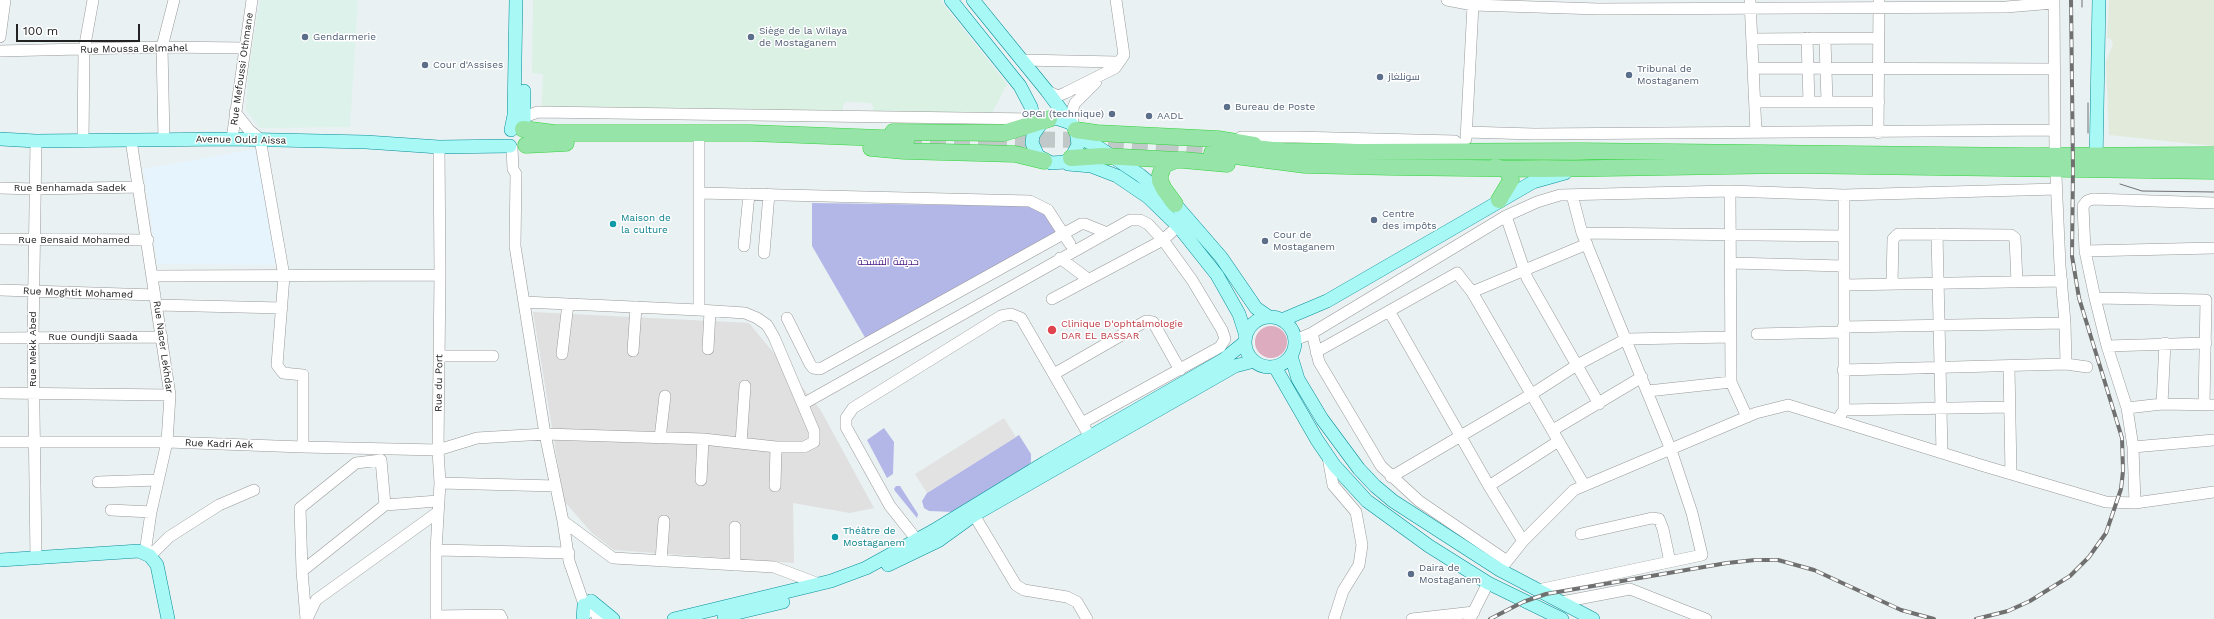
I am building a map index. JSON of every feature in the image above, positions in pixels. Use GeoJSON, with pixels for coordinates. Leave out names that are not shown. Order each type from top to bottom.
{"type":"FeatureCollection","features":[{"type":"Feature","properties":{"kind":"highway"},"geometry":{"type":"LineString","coordinates":[[813,140],[896,132],[1004,133],[1039,122]]}},
{"type":"Feature","properties":{"kind":"highway"},"geometry":{"type":"LineString","coordinates":[[1074,129],[1214,147],[1283,150],[2028,156],[2056,161]]}},
{"type":"Feature","properties":{"kind":"highway"},"geometry":{"type":"LineString","coordinates":[[517,136],[555,133],[750,133],[904,151],[1015,154],[1058,161],[1114,157],[1253,166],[1305,165],[1584,169],[2056,161],[2096,162],[2214,171]]}},
{"type":"Feature","properties":{"kind":"highway"},"geometry":{"type":"LineString","coordinates":[[517,136],[699,142],[813,140],[907,141]]}},
{"type":"Feature","properties":{"kind":"highway"},"geometry":{"type":"LineString","coordinates":[[1214,147],[1305,165]]}},
{"type":"Feature","properties":{"kind":"highway"},"geometry":{"type":"LineString","coordinates":[[2096,162],[2214,155]]}},
{"type":"Feature","properties":{"kind":"highway"},"geometry":{"type":"LineString","coordinates":[[1175,204],[1162,186],[1160,175],[1164,165],[1176,160]]}},
{"type":"Feature","properties":{"kind":"highway"},"geometry":{"type":"LineString","coordinates":[[1495,167],[1505,169],[1509,174],[1510,180],[1499,200]]}},
{"type":"Feature","properties":{"kind":"main road"},"geometry":{"type":"LineString","coordinates":[[516,0],[514,116],[517,136]]}},
{"type":"Feature","properties":{"kind":"main road"},"geometry":{"type":"LineString","coordinates":[[517,136],[524,0]]}},
{"type":"Feature","properties":{"kind":"main road"},"geometry":{"type":"LineString","coordinates":[[951,0],[1013,75],[1026,97],[1039,122],[1032,143],[1034,150],[1058,161],[1091,166],[1117,176],[1148,198],[1178,226],[1217,276],[1239,314],[1249,356],[1254,361],[1264,366],[1275,367],[1287,361],[1291,356],[1295,338],[1304,320],[1326,301]]}},
{"type":"Feature","properties":{"kind":"main road"},"geometry":{"type":"LineString","coordinates":[[973,0],[1047,91],[1074,129],[1078,145],[1058,161]]}},
{"type":"Feature","properties":{"kind":"main road"},"geometry":{"type":"LineString","coordinates":[[2096,162],[2099,0]]}},
{"type":"Feature","properties":{"kind":"main road"},"geometry":{"type":"LineString","coordinates":[[1039,122],[1064,119],[1074,129],[1140,175],[1175,204],[1221,257],[1256,308],[1269,317],[1282,320],[1292,330],[1295,338]]}},
{"type":"Feature","properties":{"kind":"main road","name":"Avenue Ould Aissa"},"geometry":{"type":"LineString","coordinates":[[0,139],[36,141],[260,139],[439,147],[483,145],[517,136]]}},
{"type":"Feature","properties":{"kind":"main road"},"geometry":{"type":"LineString","coordinates":[[1499,200],[1548,151]]}},
{"type":"Feature","properties":{"kind":"main road"},"geometry":{"type":"LineString","coordinates":[[1282,320],[1326,301],[1532,182],[1584,169]]}},
{"type":"Feature","properties":{"kind":"main road"},"geometry":{"type":"LineString","coordinates":[[674,619],[819,584],[854,573],[917,540],[1223,360],[1245,339],[1252,325],[1263,318],[1269,317]]}},
{"type":"Feature","properties":{"kind":"main road"},"geometry":{"type":"LineString","coordinates":[[1291,356],[1298,379],[1322,419],[1359,469],[1393,501],[1503,566],[1538,590],[1593,619]]}},
{"type":"Feature","properties":{"kind":"main road"},"geometry":{"type":"LineString","coordinates":[[708,619],[753,610],[833,588],[920,551],[938,541],[974,515],[1235,366],[1254,361]]}},
{"type":"Feature","properties":{"kind":"main road"},"geometry":{"type":"LineString","coordinates":[[1275,367],[1302,416],[1328,457],[1367,501],[1423,542],[1488,584],[1562,619]]}},
{"type":"Feature","properties":{"kind":"main road"},"geometry":{"type":"LineString","coordinates":[[0,560],[133,550],[148,554],[168,583],[176,619]]}},
{"type":"Feature","properties":{"kind":"main road"},"geometry":{"type":"LineString","coordinates":[[160,571],[168,619]]}},
{"type":"Feature","properties":{"kind":"main road"},"geometry":{"type":"LineString","coordinates":[[583,619],[588,603],[613,619]]}},
{"type":"Feature","properties":{"kind":"main road"},"geometry":{"type":"LineString","coordinates":[[161,619],[166,604]]}},
{"type":"Feature","properties":{"kind":"street"},"geometry":{"type":"LineString","coordinates":[[0,37],[5,0]]}},
{"type":"Feature","properties":{"kind":"street"},"geometry":{"type":"LineString","coordinates":[[83,140],[84,50],[94,0]]}},
{"type":"Feature","properties":{"kind":"street"},"geometry":{"type":"LineString","coordinates":[[164,139],[162,47],[174,0]]}},
{"type":"Feature","properties":{"kind":"street","name":"Rue Mefoussi Othmane"},"geometry":{"type":"LineString","coordinates":[[232,139],[252,0]]}},
{"type":"Feature","properties":{"kind":"street"},"geometry":{"type":"LineString","coordinates":[[1047,91],[1058,96],[1115,68],[1117,62],[1124,55],[1116,0]]}},
{"type":"Feature","properties":{"kind":"street"},"geometry":{"type":"LineString","coordinates":[[1447,0],[1474,5],[1900,4],[2054,2],[2056,161],[2066,364]]}},
{"type":"Feature","properties":{"kind":"street"},"geometry":{"type":"LineString","coordinates":[[1750,4],[1753,40],[1756,132]]}},
{"type":"Feature","properties":{"kind":"street"},"geometry":{"type":"LineString","coordinates":[[1878,133],[1880,102],[1878,38],[1879,4]]}},
{"type":"Feature","properties":{"kind":"street"},"geometry":{"type":"LineString","coordinates":[[1466,151],[1474,5]]}},
{"type":"Feature","properties":{"kind":"street"},"geometry":{"type":"LineString","coordinates":[[1807,38],[1806,68],[1809,102]]}},
{"type":"Feature","properties":{"kind":"street"},"geometry":{"type":"LineString","coordinates":[[1753,40],[1878,38]]}},
{"type":"Feature","properties":{"kind":"street"},"geometry":{"type":"LineString","coordinates":[[1825,40],[1827,102]]}},
{"type":"Feature","properties":{"kind":"street","name":"Rue Moussa Belmahel"},"geometry":{"type":"LineString","coordinates":[[0,51],[162,47],[245,48]]}},
{"type":"Feature","properties":{"kind":"street"},"geometry":{"type":"LineString","coordinates":[[1021,60],[1117,62]]}},
{"type":"Feature","properties":{"kind":"street"},"geometry":{"type":"LineString","coordinates":[[1753,68],[2055,69]]}},
{"type":"Feature","properties":{"kind":"street"},"geometry":{"type":"LineString","coordinates":[[1074,129],[1073,108],[1075,103],[1095,84],[1100,76]]}},
{"type":"Feature","properties":{"kind":"street"},"geometry":{"type":"LineString","coordinates":[[1755,102],[1880,102]]}},
{"type":"Feature","properties":{"kind":"street"},"geometry":{"type":"LineString","coordinates":[[235,112],[249,130],[260,139],[284,276],[277,365],[283,373],[303,375],[303,447]]}},
{"type":"Feature","properties":{"kind":"street"},"geometry":{"type":"LineString","coordinates":[[598,619],[588,603],[570,565],[563,521],[545,434],[515,246],[516,174],[513,169],[517,136],[538,112],[1039,122]]}},
{"type":"Feature","properties":{"kind":"street"},"geometry":{"type":"LineString","coordinates":[[1466,132],[1534,134],[1756,132],[1878,133],[2055,130]]}},
{"type":"Feature","properties":{"kind":"street"},"geometry":{"type":"LineString","coordinates":[[1214,147],[1294,137],[1456,141],[1466,151]]}},
{"type":"Feature","properties":{"kind":"street","name":"Rue Nacer Lekhdar"},"geometry":{"type":"LineString","coordinates":[[131,140],[148,240],[170,395],[167,442],[151,512],[148,554]]}},
{"type":"Feature","properties":{"kind":"street","name":"Rue Mekk Abed"},"geometry":{"type":"LineString","coordinates":[[36,141],[33,291],[33,442],[36,558]]}},
{"type":"Feature","properties":{"kind":"street"},"geometry":{"type":"LineString","coordinates":[[699,142],[699,310]]}},
{"type":"Feature","properties":{"kind":"street","name":"Rue du Port"},"geometry":{"type":"LineString","coordinates":[[436,618],[436,550],[440,483],[438,450],[440,275],[439,147]]}},
{"type":"Feature","properties":{"kind":"street","name":"Rue Benhamada Sadek"},"geometry":{"type":"LineString","coordinates":[[0,188],[35,189],[139,187]]}},
{"type":"Feature","properties":{"kind":"street"},"geometry":{"type":"LineString","coordinates":[[1295,338],[1312,333],[1506,216],[1537,202],[1560,195],[1730,191],[1844,195],[2057,189]]}},
{"type":"Feature","properties":{"kind":"street"},"geometry":{"type":"LineString","coordinates":[[1730,191],[1732,263],[1730,337],[1731,382],[1747,417]]}},
{"type":"Feature","properties":{"kind":"street"},"geometry":{"type":"LineString","coordinates":[[700,193],[1030,201],[1048,210],[1070,244]]}},
{"type":"Feature","properties":{"kind":"street"},"geometry":{"type":"LineString","coordinates":[[744,246],[749,194]]}},
{"type":"Feature","properties":{"kind":"street"},"geometry":{"type":"LineString","coordinates":[[764,253],[769,194]]}},
{"type":"Feature","properties":{"kind":"street"},"geometry":{"type":"LineString","coordinates":[[1538,590],[1702,555],[1692,513],[1671,450],[1582,233],[1572,195]]}},
{"type":"Feature","properties":{"kind":"street"},"geometry":{"type":"LineString","coordinates":[[1838,419],[1844,410],[1844,195]]}},
{"type":"Feature","properties":{"kind":"street"},"geometry":{"type":"LineString","coordinates":[[2135,503],[2133,447],[2127,408],[2107,346],[2095,298],[2085,251],[2083,206],[2087,200],[2214,203]]}},
{"type":"Feature","properties":{"kind":"street"},"geometry":{"type":"LineString","coordinates":[[1506,216],[1525,270],[1599,404]]}},
{"type":"Feature","properties":{"kind":"street"},"geometry":{"type":"LineString","coordinates":[[524,302],[744,313],[757,318],[767,325],[774,337],[803,404],[1105,232],[1130,220],[1140,220],[1148,224],[1163,240],[1192,280],[1222,330],[1225,339],[1220,347],[1082,423]]}},
{"type":"Feature","properties":{"kind":"street"},"geometry":{"type":"LineString","coordinates":[[787,318],[810,364],[814,368],[820,369],[1064,233],[1085,224],[1105,232]]}},
{"type":"Feature","properties":{"kind":"street"},"geometry":{"type":"LineString","coordinates":[[1052,299],[1163,240],[1178,226]]}},
{"type":"Feature","properties":{"kind":"street"},"geometry":{"type":"LineString","coordinates":[[1582,233],[1843,236]]}},
{"type":"Feature","properties":{"kind":"street"},"geometry":{"type":"LineString","coordinates":[[1892,284],[1894,236],[1937,234],[2014,236],[2017,282]]}},
{"type":"Feature","properties":{"kind":"street"},"geometry":{"type":"LineString","coordinates":[[1937,234],[1942,453]]}},
{"type":"Feature","properties":{"kind":"street","name":"Rue Bensaid Mohamed"},"geometry":{"type":"LineString","coordinates":[[0,240],[148,240]]}},
{"type":"Feature","properties":{"kind":"street"},"geometry":{"type":"LineString","coordinates":[[1472,292],[1587,244]]}},
{"type":"Feature","properties":{"kind":"street"},"geometry":{"type":"LineString","coordinates":[[2085,251],[2214,248]]}},
{"type":"Feature","properties":{"kind":"street"},"geometry":{"type":"LineString","coordinates":[[1060,258],[1088,279]]}},
{"type":"Feature","properties":{"kind":"street"},"geometry":{"type":"LineString","coordinates":[[1732,263],[1843,266]]}},
{"type":"Feature","properties":{"kind":"street"},"geometry":{"type":"LineString","coordinates":[[1316,352],[1454,273],[1460,274],[1553,430],[1557,442],[1584,485]]}},
{"type":"Feature","properties":{"kind":"street"},"geometry":{"type":"LineString","coordinates":[[153,276],[440,275]]}},
{"type":"Feature","properties":{"kind":"street"},"geometry":{"type":"LineString","coordinates":[[1845,285],[2062,281]]}},
{"type":"Feature","properties":{"kind":"street","name":"Rue Moghtit Mohamed"},"geometry":{"type":"LineString","coordinates":[[0,290],[282,308]]}},
{"type":"Feature","properties":{"kind":"street"},"geometry":{"type":"LineString","coordinates":[[2095,298],[2204,299],[2207,301],[2206,343],[2209,405],[2162,404],[2127,408]]}},
{"type":"Feature","properties":{"kind":"street"},"geometry":{"type":"LineString","coordinates":[[562,354],[568,304]]}},
{"type":"Feature","properties":{"kind":"street"},"geometry":{"type":"LineString","coordinates":[[633,351],[636,307]]}},
{"type":"Feature","properties":{"kind":"street"},"geometry":{"type":"LineString","coordinates":[[708,349],[710,311]]}},
{"type":"Feature","properties":{"kind":"street"},"geometry":{"type":"LineString","coordinates":[[1389,311],[1462,435],[1489,486],[1523,540]]}},
{"type":"Feature","properties":{"kind":"street"},"geometry":{"type":"LineString","coordinates":[[917,540],[890,506],[846,427],[846,418],[850,410],[1006,314],[1014,314],[1021,318],[1090,437]]}},
{"type":"Feature","properties":{"kind":"street"},"geometry":{"type":"LineString","coordinates":[[1054,374],[1146,321],[1153,322],[1180,370]]}},
{"type":"Feature","properties":{"kind":"street"},"geometry":{"type":"LineString","coordinates":[[1758,334],[2065,322]]}},
{"type":"Feature","properties":{"kind":"street"},"geometry":{"type":"LineString","coordinates":[[1312,333],[1319,362],[1374,456],[1391,477],[1419,501],[1503,566],[1523,540],[1574,490],[1747,417],[1788,405],[2106,502],[2135,503],[2214,492]]}},
{"type":"Feature","properties":{"kind":"street","name":"Rue Oundjli Saada"},"geometry":{"type":"LineString","coordinates":[[0,338],[162,337]]}},
{"type":"Feature","properties":{"kind":"street"},"geometry":{"type":"LineString","coordinates":[[1391,477],[1532,394],[1577,365],[1626,339],[1730,337]]}},
{"type":"Feature","properties":{"kind":"street"},"geometry":{"type":"LineString","coordinates":[[2107,346],[2165,343],[2206,343]]}},
{"type":"Feature","properties":{"kind":"street"},"geometry":{"type":"LineString","coordinates":[[2162,404],[2165,343]]}},
{"type":"Feature","properties":{"kind":"street"},"geometry":{"type":"LineString","coordinates":[[439,356],[493,356]]}},
{"type":"Feature","properties":{"kind":"street"},"geometry":{"type":"LineString","coordinates":[[1843,370],[1940,367],[2009,367],[2066,364],[2087,367]]}},
{"type":"Feature","properties":{"kind":"street"},"geometry":{"type":"LineString","coordinates":[[2009,367],[2011,474]]}},
{"type":"Feature","properties":{"kind":"street"},"geometry":{"type":"LineString","coordinates":[[1553,430],[1642,377]]}},
{"type":"Feature","properties":{"kind":"street"},"geometry":{"type":"LineString","coordinates":[[1648,391],[1731,382]]}},
{"type":"Feature","properties":{"kind":"street"},"geometry":{"type":"LineString","coordinates":[[741,443],[745,386]]}},
{"type":"Feature","properties":{"kind":"street"},"geometry":{"type":"LineString","coordinates":[[0,393],[170,395]]}},
{"type":"Feature","properties":{"kind":"street"},"geometry":{"type":"LineString","coordinates":[[660,438],[665,396]]}},
{"type":"Feature","properties":{"kind":"street","name":"Rue Kadri Aek"},"geometry":{"type":"LineString","coordinates":[[0,442],[167,442],[438,450],[477,438],[545,434],[703,440],[776,447],[804,447],[814,442],[814,431],[803,404]]}},
{"type":"Feature","properties":{"kind":"street"},"geometry":{"type":"LineString","coordinates":[[1844,410],[2009,407]]}},
{"type":"Feature","properties":{"kind":"street"},"geometry":{"type":"LineString","coordinates":[[701,480],[703,440]]}},
{"type":"Feature","properties":{"kind":"street"},"geometry":{"type":"LineString","coordinates":[[2133,447],[2214,440]]}},
{"type":"Feature","properties":{"kind":"street"},"geometry":{"type":"LineString","coordinates":[[1489,486],[1557,442]]}},
{"type":"Feature","properties":{"kind":"street"},"geometry":{"type":"LineString","coordinates":[[775,486],[776,447]]}},
{"type":"Feature","properties":{"kind":"street"},"geometry":{"type":"LineString","coordinates":[[1328,457],[1333,485],[1356,512],[1362,545],[1359,565],[1343,591],[1334,619]]}},
{"type":"Feature","properties":{"kind":"street"},"geometry":{"type":"LineString","coordinates":[[307,619],[302,571],[300,508],[356,463],[382,460],[385,505]]}},
{"type":"Feature","properties":{"kind":"street"},"geometry":{"type":"LineString","coordinates":[[98,482],[158,480]]}},
{"type":"Feature","properties":{"kind":"street"},"geometry":{"type":"LineString","coordinates":[[440,483],[556,486]]}},
{"type":"Feature","properties":{"kind":"street"},"geometry":{"type":"LineString","coordinates":[[148,554],[169,537],[219,505],[254,490]]}},
{"type":"Feature","properties":{"kind":"street"},"geometry":{"type":"LineString","coordinates":[[302,571],[385,505],[438,506]]}},
{"type":"Feature","properties":{"kind":"street"},"geometry":{"type":"LineString","coordinates":[[307,619],[316,600],[438,506]]}},
{"type":"Feature","properties":{"kind":"street"},"geometry":{"type":"LineString","coordinates":[[111,510],[151,512]]}},
{"type":"Feature","properties":{"kind":"street"},"geometry":{"type":"LineString","coordinates":[[974,515],[1016,585],[1024,590],[1067,597],[1077,602],[1087,619]]}},
{"type":"Feature","properties":{"kind":"street"},"geometry":{"type":"LineString","coordinates":[[1581,534],[1652,518],[1658,518],[1663,529],[1670,562]]}},
{"type":"Feature","properties":{"kind":"street"},"geometry":{"type":"LineString","coordinates":[[563,521],[613,558],[774,567],[819,584]]}},
{"type":"Feature","properties":{"kind":"street"},"geometry":{"type":"LineString","coordinates":[[661,561],[664,521]]}},
{"type":"Feature","properties":{"kind":"street"},"geometry":{"type":"LineString","coordinates":[[735,527],[735,565]]}},
{"type":"Feature","properties":{"kind":"street"},"geometry":{"type":"LineString","coordinates":[[436,550],[569,553]]}},
{"type":"Feature","properties":{"kind":"street"},"geometry":{"type":"LineString","coordinates":[[1413,619],[1472,616],[1488,584]]}},
{"type":"Feature","properties":{"kind":"street"},"geometry":{"type":"LineString","coordinates":[[1562,602],[1630,589],[1706,619]]}},
{"type":"Feature","properties":{"kind":"street"},"geometry":{"type":"LineString","coordinates":[[588,603],[589,619]]}},
{"type":"Feature","properties":{"kind":"street"},"geometry":{"type":"LineString","coordinates":[[436,618],[500,615],[502,619]]}},
{"type":"Feature","properties":{"kind":"shaded area","name":"Gendarmerie"},"geometry":{"type":"Polygon","coordinates":[[[260,0],[358,0],[350,127],[260,128],[246,110],[248,74],[260,0]]]}},
{"type":"Feature","properties":{"kind":"shaded area","name":"Siège de la Wilaya de Mostaganem"},"geometry":{"type":"Polygon","coordinates":[[[533,0],[940,0],[1007,84],[991,115],[873,112],[873,106],[871,103],[857,102],[846,102],[843,105],[843,111],[544,108],[542,106],[543,74],[532,73],[533,0]]]}},
{"type":"Feature","properties":{"kind":"shaded area"},"geometry":{"type":"Polygon","coordinates":[[[2109,0],[2214,0],[2214,146],[2109,135],[2106,61],[2113,45],[2111,39],[2107,38],[2109,0]]]}},
{"type":"Feature","properties":{"kind":"shaded area"},"geometry":{"type":"Polygon","coordinates":[[[255,149],[279,265],[158,264],[143,169],[255,149]]]}},
{"type":"Feature","properties":{"kind":"shaded area"},"geometry":{"type":"Polygon","coordinates":[[[533,312],[749,323],[820,409],[874,508],[850,513],[793,503],[794,563],[614,550],[592,533],[564,501],[533,312]]]}},
{"type":"Feature","properties":{"kind":"shaded area"},"geometry":{"type":"Polygon","coordinates":[[[1268,326],[1274,326],[1284,333],[1287,342],[1286,348],[1280,355],[1274,358],[1268,358],[1258,351],[1255,345],[1255,339],[1262,329],[1268,326]]]}},
{"type":"Feature","properties":{"kind":"shaded area"},"geometry":{"type":"Polygon","coordinates":[[[1004,418],[1016,437],[927,493],[915,474],[1004,418]]]}},
{"type":"Feature","properties":{"kind":"green space","name":"حديقة الفسحة"},"geometry":{"type":"Polygon","coordinates":[[[812,203],[1028,206],[1046,214],[1058,231],[867,341],[812,246],[812,203]]]}},
{"type":"Feature","properties":{"kind":"green space"},"geometry":{"type":"Polygon","coordinates":[[[884,428],[894,442],[893,474],[887,478],[867,440],[884,428]]]}},
{"type":"Feature","properties":{"kind":"green space"},"geometry":{"type":"Polygon","coordinates":[[[1019,435],[1031,454],[1031,462],[1027,467],[953,512],[929,511],[924,508],[922,501],[927,493],[1019,435]]]}},
{"type":"Feature","properties":{"kind":"green space"},"geometry":{"type":"Polygon","coordinates":[[[896,486],[900,486],[918,514],[917,518],[895,491],[894,489],[896,486]]]}},
{"type":"Feature","properties":{"kind":"tunnel"},"geometry":{"type":"LineString","coordinates":[[991,139],[1092,140]]}},
{"type":"Feature","properties":{"kind":"tunnel"},"geometry":{"type":"LineString","coordinates":[[906,143],[1003,143]]}},
{"type":"Feature","properties":{"kind":"tunnel"},"geometry":{"type":"LineString","coordinates":[[1084,143],[1121,144],[1175,149]]}},
{"type":"Feature","properties":{"kind":"tunnel"},"geometry":{"type":"LineString","coordinates":[[1163,143],[1213,149]]}},
{"type":"Feature","properties":{"kind":"tram line"},"geometry":{"type":"LineString","coordinates":[[2082,0],[2082,7]]}},
{"type":"Feature","properties":{"kind":"tram line"},"geometry":{"type":"LineString","coordinates":[[2088,103],[2088,133]]}},
{"type":"Feature","properties":{"kind":"tram line"},"geometry":{"type":"LineString","coordinates":[[2120,184],[2142,191],[2214,192]]}},
{"type":"Feature","properties":{"kind":"railway"},"geometry":{"type":"LineString","coordinates":[[1976,619],[2008,611],[2030,601],[2070,576],[2089,557],[2106,533],[2121,489],[2123,471],[2122,438],[2079,298],[2072,256],[2073,169],[2071,0]]}},
{"type":"Feature","properties":{"kind":"railway"},"geometry":{"type":"LineString","coordinates":[[1490,619],[1523,602],[1546,594],[1727,563],[1755,560],[1778,560],[1814,570],[1901,610],[1934,619]]}},
{"type":"Feature","properties":{"kind":"place","name":"Gendarmerie"},"geometry":{"type":"Point","coordinates":[305,37]}},
{"type":"Feature","properties":{"kind":"place","name":"Siège de la Wilaya de Mostaganem"},"geometry":{"type":"Point","coordinates":[751,37]}},
{"type":"Feature","properties":{"kind":"place","name":"Cour d'Assises"},"geometry":{"type":"Point","coordinates":[425,65]}},
{"type":"Feature","properties":{"kind":"place","name":"Tribunal de Mostaganem"},"geometry":{"type":"Point","coordinates":[1629,75]}},
{"type":"Feature","properties":{"kind":"place","name":"سونلغاز"},"geometry":{"type":"Point","coordinates":[1380,77]}},
{"type":"Feature","properties":{"kind":"place","name":"Bureau de Poste"},"geometry":{"type":"Point","coordinates":[1227,107]}},
{"type":"Feature","properties":{"kind":"place","name":"OPGI (technique)"},"geometry":{"type":"Point","coordinates":[1112,114]}},
{"type":"Feature","properties":{"kind":"place","name":"AADL"},"geometry":{"type":"Point","coordinates":[1149,116]}},
{"type":"Feature","properties":{"kind":"place","name":"Centre des impôts"},"geometry":{"type":"Point","coordinates":[1374,220]}},
{"type":"Feature","properties":{"kind":"place","name":"Maison de la culture"},"geometry":{"type":"Point","coordinates":[613,224]}},
{"type":"Feature","properties":{"kind":"place","name":"Cour de Mostaganem"},"geometry":{"type":"Point","coordinates":[1265,241]}},
{"type":"Feature","properties":{"kind":"place","name":"Clinique D'ophtalmologie DAR EL BASSAR"},"geometry":{"type":"Point","coordinates":[1052,330]}},
{"type":"Feature","properties":{"kind":"place","name":"Théâtre de Mostaganem"},"geometry":{"type":"Point","coordinates":[835,537]}},
{"type":"Feature","properties":{"kind":"place","name":"Daira de Mostaganem"},"geometry":{"type":"Point","coordinates":[1411,574]}}]}
